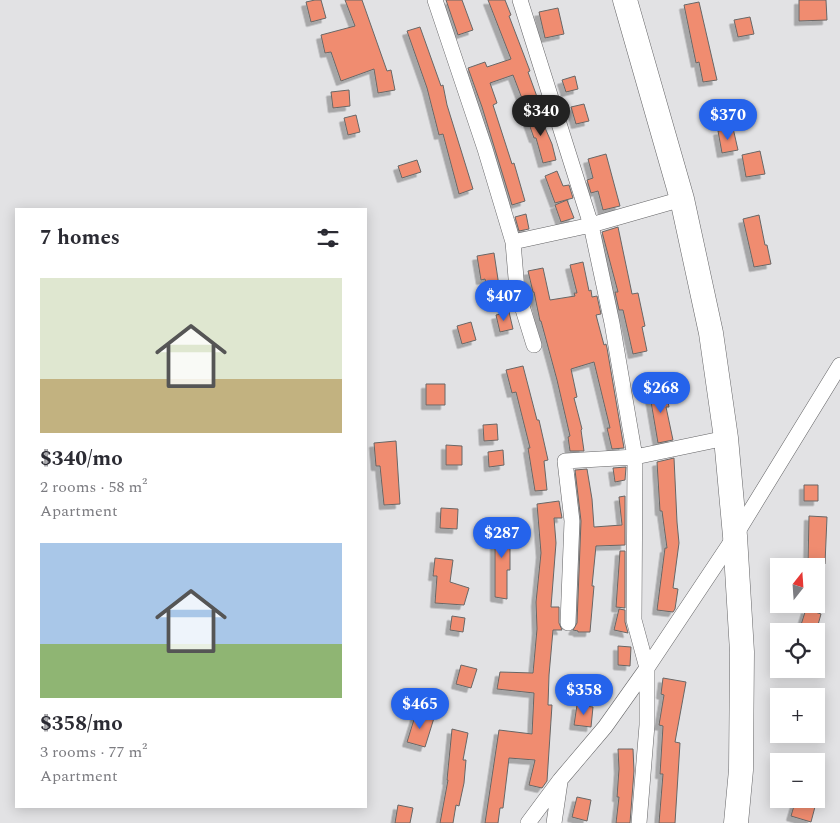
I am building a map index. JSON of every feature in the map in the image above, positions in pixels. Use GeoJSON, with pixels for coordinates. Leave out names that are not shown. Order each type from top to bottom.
{"type":"FeatureCollection","features":[{"type":"Feature","properties":{"kind":"main road"},"geometry":{"type":"LineString","coordinates":[[626,0],[682,199],[711,333],[726,438],[735,536],[742,652],[741,770],[736,823]]}},
{"type":"Feature","properties":{"kind":"street"},"geometry":{"type":"LineString","coordinates":[[436,0],[485,149],[513,242],[518,290],[534,345]]}},
{"type":"Feature","properties":{"kind":"street"},"geometry":{"type":"LineString","coordinates":[[520,0],[591,225],[612,323],[635,456],[634,620],[647,668],[647,725],[639,823]]}},
{"type":"Feature","properties":{"kind":"street"},"geometry":{"type":"LineString","coordinates":[[513,242],[591,225],[682,199]]}},
{"type":"Feature","properties":{"kind":"street"},"geometry":{"type":"LineString","coordinates":[[528,823],[560,780],[605,727],[647,668],[735,536],[840,365]]}},
{"type":"Feature","properties":{"kind":"street"},"geometry":{"type":"LineString","coordinates":[[568,622],[572,521],[565,461],[635,456],[726,438]]}},
{"type":"Feature","properties":{"kind":"street"},"geometry":{"type":"LineString","coordinates":[[554,823],[560,780]]}},
{"type":"Feature","properties":{"kind":"building"},"geometry":{"type":"Polygon","coordinates":[[[321,0],[326,18],[311,22],[306,2],[321,0]]]}},
{"type":"Feature","properties":{"kind":"building"},"geometry":{"type":"Polygon","coordinates":[[[345,0],[362,0],[387,71],[391,70],[395,90],[378,93],[374,69],[341,81],[331,52],[325,53],[321,35],[355,26],[345,0]]]}},
{"type":"Feature","properties":{"kind":"building"},"geometry":{"type":"Polygon","coordinates":[[[446,0],[462,0],[473,30],[458,35],[446,0]]]}},
{"type":"Feature","properties":{"kind":"building"},"geometry":{"type":"Polygon","coordinates":[[[488,0],[505,0],[540,105],[526,109],[513,75],[490,83],[497,103],[493,105],[512,164],[514,163],[525,201],[512,205],[468,68],[485,62],[487,67],[511,59],[488,0]]]}},
{"type":"Feature","properties":{"kind":"building"},"geometry":{"type":"Polygon","coordinates":[[[799,0],[826,0],[827,20],[799,21],[799,0]]]}},
{"type":"Feature","properties":{"kind":"building"},"geometry":{"type":"Polygon","coordinates":[[[699,2],[717,80],[703,82],[699,62],[696,63],[684,5],[699,2]]]}},
{"type":"Feature","properties":{"kind":"building"},"geometry":{"type":"Polygon","coordinates":[[[558,8],[564,34],[545,38],[539,12],[558,8]]]}},
{"type":"Feature","properties":{"kind":"building"},"geometry":{"type":"Polygon","coordinates":[[[750,17],[754,34],[738,37],[734,20],[750,17]]]}},
{"type":"Feature","properties":{"kind":"building"},"geometry":{"type":"Polygon","coordinates":[[[420,27],[441,86],[443,85],[447,105],[473,189],[459,194],[443,134],[439,135],[427,88],[407,31],[420,27]]]}},
{"type":"Feature","properties":{"kind":"building"},"geometry":{"type":"Polygon","coordinates":[[[575,76],[578,89],[566,92],[562,80],[575,76]]]}},
{"type":"Feature","properties":{"kind":"building"},"geometry":{"type":"Polygon","coordinates":[[[349,90],[350,106],[333,108],[331,92],[349,90]]]}},
{"type":"Feature","properties":{"kind":"building"},"geometry":{"type":"Polygon","coordinates":[[[584,104],[589,121],[576,124],[571,107],[584,104]]]}},
{"type":"Feature","properties":{"kind":"building"},"geometry":{"type":"Polygon","coordinates":[[[537,109],[552,144],[556,160],[543,163],[536,138],[534,138],[528,121],[530,120],[528,112],[537,109]]]}},
{"type":"Feature","properties":{"kind":"building"},"geometry":{"type":"Polygon","coordinates":[[[356,115],[360,132],[348,135],[344,118],[356,115]]]}},
{"type":"Feature","properties":{"kind":"building"},"geometry":{"type":"Polygon","coordinates":[[[733,128],[738,150],[722,153],[718,131],[733,128]]]}},
{"type":"Feature","properties":{"kind":"building"},"geometry":{"type":"Polygon","coordinates":[[[760,151],[765,174],[746,177],[742,155],[760,151]]]}},
{"type":"Feature","properties":{"kind":"building"},"geometry":{"type":"Polygon","coordinates":[[[606,154],[620,206],[603,210],[598,191],[591,193],[587,180],[593,178],[588,159],[606,154]]]}},
{"type":"Feature","properties":{"kind":"building"},"geometry":{"type":"Polygon","coordinates":[[[417,160],[421,172],[402,178],[398,166],[417,160]]]}},
{"type":"Feature","properties":{"kind":"building"},"geometry":{"type":"Polygon","coordinates":[[[557,171],[563,186],[569,185],[573,198],[555,203],[545,176],[557,171]]]}},
{"type":"Feature","properties":{"kind":"building"},"geometry":{"type":"Polygon","coordinates":[[[567,200],[574,218],[561,222],[555,205],[567,200]]]}},
{"type":"Feature","properties":{"kind":"building"},"geometry":{"type":"Polygon","coordinates":[[[526,214],[529,229],[519,231],[515,217],[526,214]]]}},
{"type":"Feature","properties":{"kind":"building"},"geometry":{"type":"Polygon","coordinates":[[[759,215],[771,264],[754,267],[743,219],[759,215]]]}},
{"type":"Feature","properties":{"kind":"building"},"geometry":{"type":"Polygon","coordinates":[[[618,227],[632,294],[638,293],[645,326],[642,327],[647,351],[633,354],[623,310],[619,310],[615,292],[618,292],[602,232],[618,227]]]}},
{"type":"Feature","properties":{"kind":"building"},"geometry":{"type":"Polygon","coordinates":[[[494,253],[499,286],[501,286],[505,303],[491,306],[485,279],[481,280],[477,256],[494,253]]]}},
{"type":"Feature","properties":{"kind":"building"},"geometry":{"type":"Polygon","coordinates":[[[583,262],[589,291],[591,290],[592,297],[597,296],[601,314],[596,315],[604,345],[606,344],[607,348],[624,448],[612,449],[607,428],[610,428],[594,362],[571,369],[577,397],[574,398],[582,429],[584,451],[570,451],[568,437],[570,436],[557,380],[528,271],[543,268],[550,300],[575,296],[574,293],[577,293],[570,265],[583,262]]]}},
{"type":"Feature","properties":{"kind":"building"},"geometry":{"type":"Polygon","coordinates":[[[509,312],[513,329],[500,332],[496,315],[509,312]]]}},
{"type":"Feature","properties":{"kind":"building"},"geometry":{"type":"Polygon","coordinates":[[[471,322],[476,340],[462,344],[457,326],[471,322]]]}},
{"type":"Feature","properties":{"kind":"building"},"geometry":{"type":"Polygon","coordinates":[[[523,366],[537,420],[539,420],[548,460],[544,461],[547,490],[535,491],[528,448],[530,448],[516,392],[512,393],[506,370],[523,366]]]}},
{"type":"Feature","properties":{"kind":"building"},"geometry":{"type":"Polygon","coordinates":[[[426,384],[445,384],[445,405],[426,405],[426,384]]]}},
{"type":"Feature","properties":{"kind":"building"},"geometry":{"type":"Polygon","coordinates":[[[665,387],[669,407],[666,407],[673,440],[658,443],[649,390],[665,387]]]}},
{"type":"Feature","properties":{"kind":"building"},"geometry":{"type":"Polygon","coordinates":[[[497,424],[498,440],[484,441],[483,425],[497,424]]]}},
{"type":"Feature","properties":{"kind":"building"},"geometry":{"type":"Polygon","coordinates":[[[396,441],[400,504],[384,505],[380,466],[376,466],[374,443],[396,441]]]}},
{"type":"Feature","properties":{"kind":"building"},"geometry":{"type":"Polygon","coordinates":[[[446,445],[462,446],[462,465],[446,465],[446,445]]]}},
{"type":"Feature","properties":{"kind":"building"},"geometry":{"type":"Polygon","coordinates":[[[503,450],[504,465],[489,467],[488,452],[503,450]]]}},
{"type":"Feature","properties":{"kind":"building"},"geometry":{"type":"Polygon","coordinates":[[[674,458],[679,543],[673,588],[678,589],[673,612],[657,610],[665,548],[667,548],[662,511],[660,511],[657,462],[674,458]]]}},
{"type":"Feature","properties":{"kind":"building"},"geometry":{"type":"Polygon","coordinates":[[[626,467],[625,480],[615,482],[613,468],[626,467]]]}},
{"type":"Feature","properties":{"kind":"building"},"geometry":{"type":"Polygon","coordinates":[[[587,469],[594,527],[622,525],[619,497],[625,496],[625,545],[596,546],[590,632],[578,632],[573,630],[577,623],[581,521],[575,470],[587,469]]]}},
{"type":"Feature","properties":{"kind":"building"},"geometry":{"type":"Polygon","coordinates":[[[804,485],[818,485],[818,501],[804,501],[804,485]]]}},
{"type":"Feature","properties":{"kind":"building"},"geometry":{"type":"Polygon","coordinates":[[[559,501],[562,518],[554,518],[556,543],[551,607],[559,607],[559,623],[562,630],[553,630],[549,675],[548,705],[552,705],[547,781],[542,788],[529,785],[535,760],[509,758],[503,808],[500,808],[498,823],[485,823],[499,730],[532,734],[534,693],[497,689],[500,672],[533,673],[537,629],[536,602],[541,553],[537,504],[559,501]]]}},
{"type":"Feature","properties":{"kind":"building"},"geometry":{"type":"Polygon","coordinates":[[[441,508],[458,509],[457,529],[440,528],[441,508]]]}},
{"type":"Feature","properties":{"kind":"building"},"geometry":{"type":"Polygon","coordinates":[[[809,516],[827,517],[825,564],[825,558],[808,558],[809,516]]]}},
{"type":"Feature","properties":{"kind":"building"},"geometry":{"type":"Polygon","coordinates":[[[495,523],[510,523],[510,570],[507,570],[507,599],[495,597],[495,523]]]}},
{"type":"Feature","properties":{"kind":"building"},"geometry":{"type":"Polygon","coordinates":[[[620,551],[625,551],[625,608],[616,607],[620,551]]]}},
{"type":"Feature","properties":{"kind":"building"},"geometry":{"type":"Polygon","coordinates":[[[435,558],[453,560],[450,582],[469,588],[464,605],[435,603],[437,576],[433,576],[435,558]]]}},
{"type":"Feature","properties":{"kind":"building"},"geometry":{"type":"Polygon","coordinates":[[[619,609],[625,610],[625,622],[628,633],[614,630],[619,609]]]}},
{"type":"Feature","properties":{"kind":"building"},"geometry":{"type":"Polygon","coordinates":[[[805,613],[821,614],[818,623],[802,623],[805,613]]]}},
{"type":"Feature","properties":{"kind":"building"},"geometry":{"type":"Polygon","coordinates":[[[452,616],[465,618],[463,632],[450,630],[452,616]]]}},
{"type":"Feature","properties":{"kind":"building"},"geometry":{"type":"Polygon","coordinates":[[[618,646],[631,647],[630,666],[618,665],[618,646]]]}},
{"type":"Feature","properties":{"kind":"building"},"geometry":{"type":"Polygon","coordinates":[[[461,665],[477,669],[471,688],[456,684],[461,665]]]}},
{"type":"Feature","properties":{"kind":"building"},"geometry":{"type":"Polygon","coordinates":[[[663,678],[686,682],[675,742],[680,743],[675,823],[659,823],[663,774],[660,774],[663,726],[659,725],[664,695],[661,694],[663,678]]]}},
{"type":"Feature","properties":{"kind":"building"},"geometry":{"type":"Polygon","coordinates":[[[577,705],[593,707],[591,727],[574,725],[577,705]]]}},
{"type":"Feature","properties":{"kind":"building"},"geometry":{"type":"Polygon","coordinates":[[[416,713],[434,718],[425,747],[407,742],[416,713]]]}},
{"type":"Feature","properties":{"kind":"building"},"geometry":{"type":"Polygon","coordinates":[[[452,729],[468,733],[463,760],[466,760],[464,783],[459,806],[456,805],[453,823],[440,823],[448,780],[452,729]]]}},
{"type":"Feature","properties":{"kind":"building"},"geometry":{"type":"Polygon","coordinates":[[[618,749],[633,749],[634,771],[630,823],[616,823],[619,797],[617,797],[618,749]]]}},
{"type":"Feature","properties":{"kind":"building"},"geometry":{"type":"Polygon","coordinates":[[[577,797],[591,800],[587,821],[572,817],[577,797]]]}},
{"type":"Feature","properties":{"kind":"building"},"geometry":{"type":"Polygon","coordinates":[[[398,805],[413,808],[410,823],[395,823],[398,805]]]}},
{"type":"Feature","properties":{"kind":"building"},"geometry":{"type":"Polygon","coordinates":[[[793,808],[815,808],[811,822],[791,816],[793,808]]]}}]}
